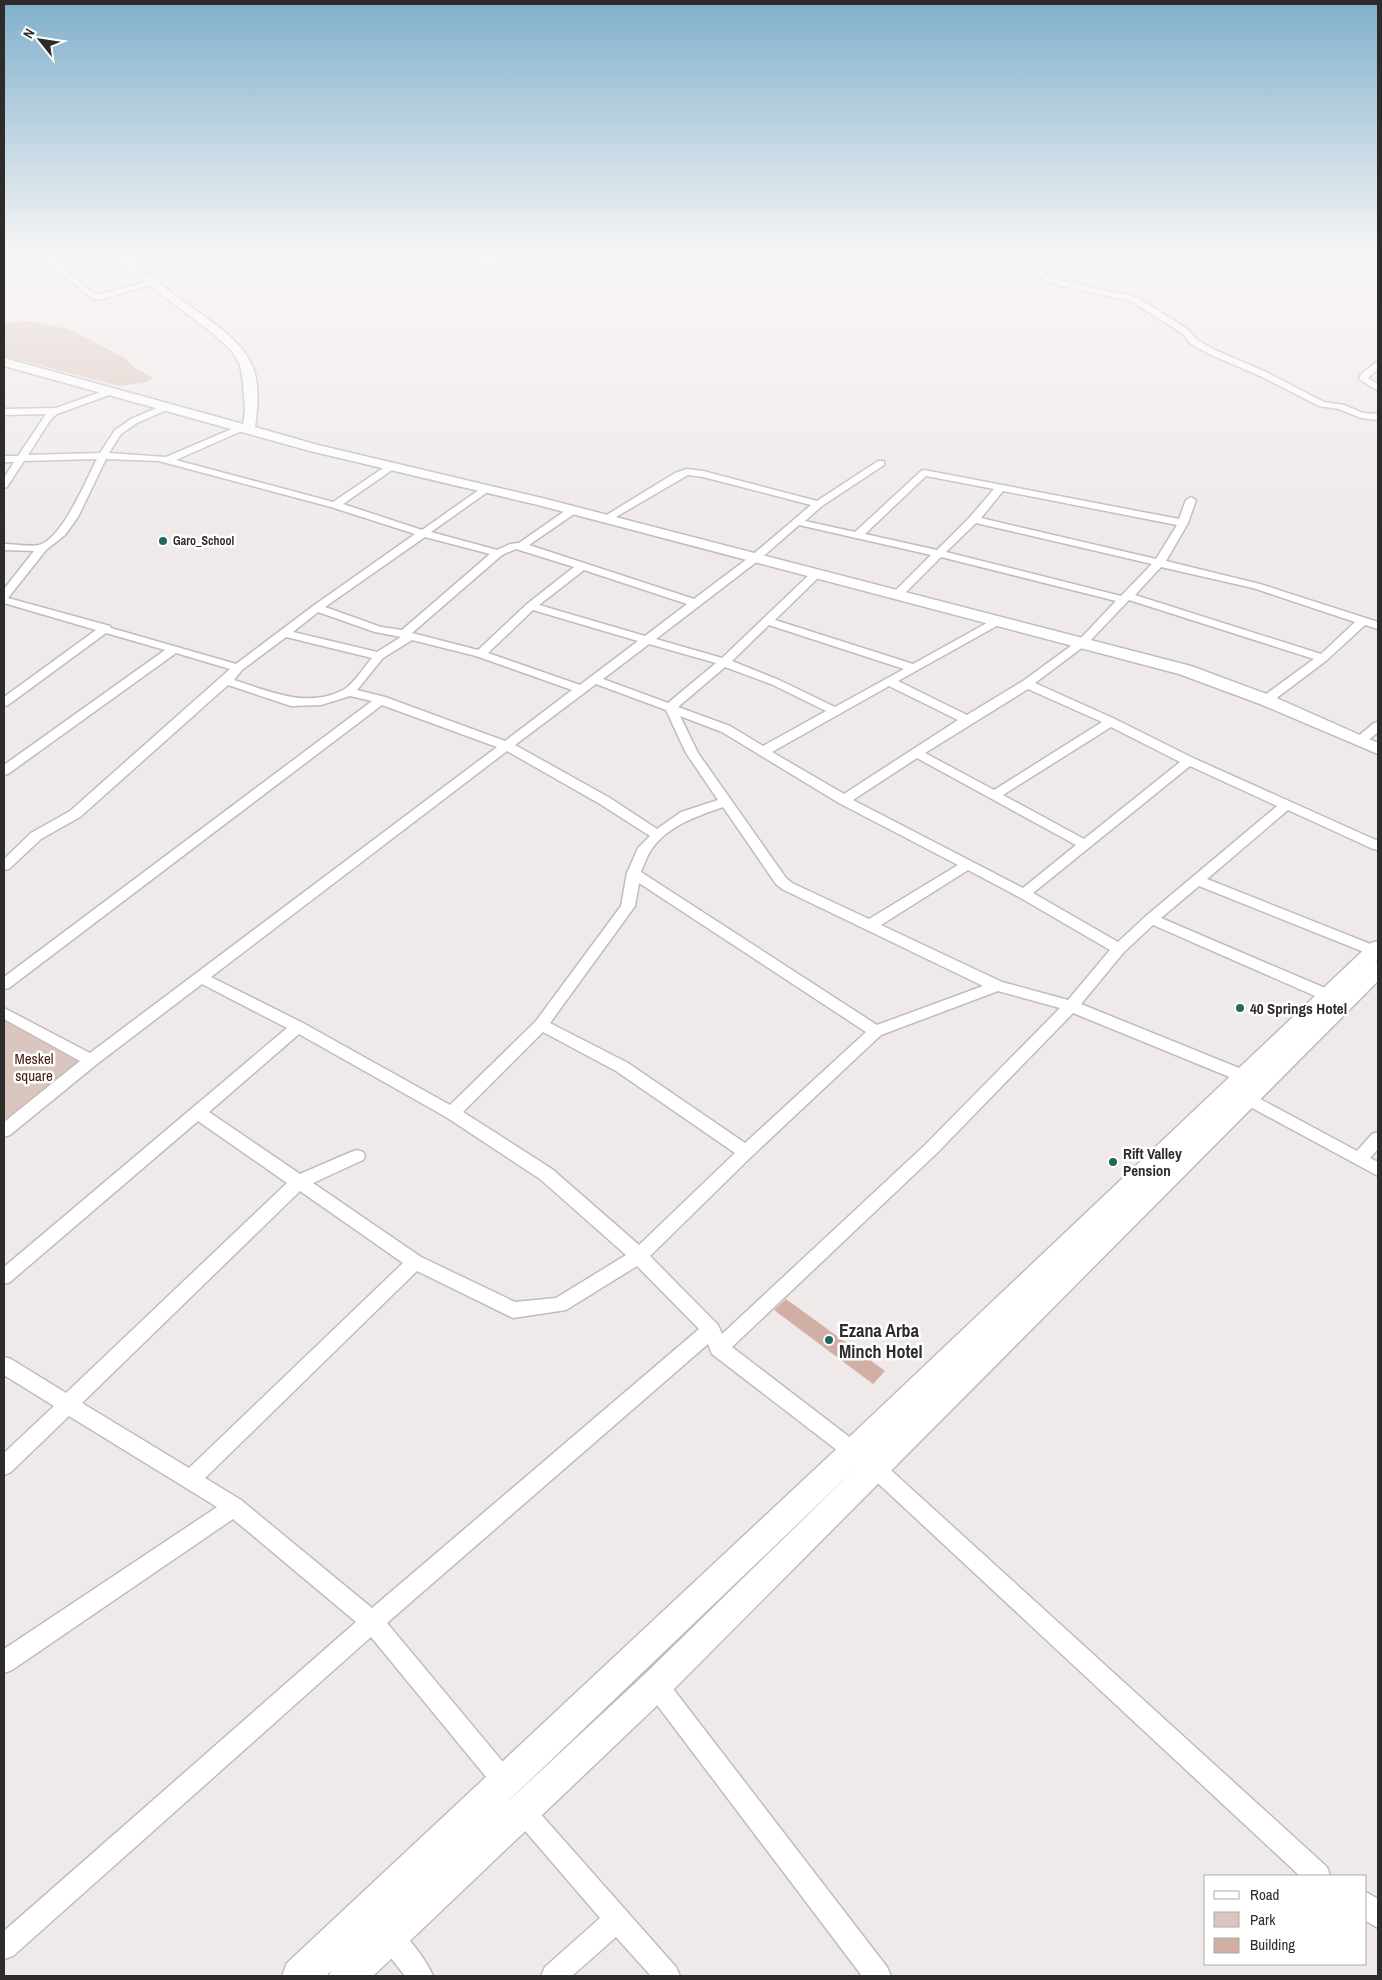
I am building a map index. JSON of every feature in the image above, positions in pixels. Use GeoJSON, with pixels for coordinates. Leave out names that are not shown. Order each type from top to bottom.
{"type":"FeatureCollection","features":[{"type":"Feature","properties":{"kind":"street"},"geometry":{"type":"LineString","coordinates":[[167,460],[244,429],[251,411],[249,382],[246,365],[233,345]]}},
{"type":"Feature","properties":{"kind":"street"},"geometry":{"type":"LineString","coordinates":[[1200,345],[1322,404],[1341,407],[1352,413],[1378,417]]}},
{"type":"Feature","properties":{"kind":"street"},"geometry":{"type":"LineString","coordinates":[[4,362],[315,448],[573,510],[815,575],[1083,642],[1185,670],[1266,700],[1378,749]]}},
{"type":"Feature","properties":{"kind":"street"},"geometry":{"type":"LineString","coordinates":[[1378,365],[1364,376],[1363,379],[1378,388]]}},
{"type":"Feature","properties":{"kind":"street"},"geometry":{"type":"LineString","coordinates":[[4,486],[48,417],[57,411],[109,392]]}},
{"type":"Feature","properties":{"kind":"street"},"geometry":{"type":"LineString","coordinates":[[4,596],[42,548],[61,533],[74,515],[103,456],[118,432],[125,426],[166,407]]}},
{"type":"Feature","properties":{"kind":"street"},"geometry":{"type":"LineString","coordinates":[[4,412],[57,411]]}},
{"type":"Feature","properties":{"kind":"street"},"geometry":{"type":"LineString","coordinates":[[4,459],[103,456],[167,460],[335,505],[422,533],[498,553]]}},
{"type":"Feature","properties":{"kind":"street"},"geometry":{"type":"LineString","coordinates":[[4,1131],[91,1060],[583,690],[645,640],[755,558],[818,504],[881,463]]}},
{"type":"Feature","properties":{"kind":"street"},"geometry":{"type":"LineString","coordinates":[[335,505],[392,466]]}},
{"type":"Feature","properties":{"kind":"street"},"geometry":{"type":"LineString","coordinates":[[605,519],[687,472],[703,474],[818,504]]}},
{"type":"Feature","properties":{"kind":"street"},"geometry":{"type":"LineString","coordinates":[[858,535],[924,473],[1182,523]]}},
{"type":"Feature","properties":{"kind":"street"},"geometry":{"type":"LineString","coordinates":[[897,595],[974,520],[1000,488]]}},
{"type":"Feature","properties":{"kind":"street"},"geometry":{"type":"LineString","coordinates":[[4,866],[36,836],[75,814],[226,681],[238,668],[317,608],[486,489]]}},
{"type":"Feature","properties":{"kind":"street"},"geometry":{"type":"LineString","coordinates":[[844,800],[967,720],[1027,684],[1083,642],[1160,562],[1182,523],[1191,500]]}},
{"type":"Feature","properties":{"kind":"street"},"geometry":{"type":"LineString","coordinates":[[521,546],[573,510]]}},
{"type":"Feature","properties":{"kind":"street"},"geometry":{"type":"LineString","coordinates":[[974,520],[1256,586],[1378,626]]}},
{"type":"Feature","properties":{"kind":"street"},"geometry":{"type":"LineString","coordinates":[[797,522],[940,554],[1192,615],[1323,658]]}},
{"type":"Feature","properties":{"kind":"street"},"geometry":{"type":"LineString","coordinates":[[349,692],[379,656],[407,635],[498,553],[514,546],[521,546],[695,603]]}},
{"type":"Feature","properties":{"kind":"street"},"geometry":{"type":"LineString","coordinates":[[4,547],[42,548]]}},
{"type":"Feature","properties":{"kind":"street"},"geometry":{"type":"LineString","coordinates":[[480,654],[531,606],[581,567]]}},
{"type":"Feature","properties":{"kind":"street"},"geometry":{"type":"LineString","coordinates":[[670,707],[724,662],[815,575]]}},
{"type":"Feature","properties":{"kind":"street"},"geometry":{"type":"LineString","coordinates":[[4,600],[106,628],[172,650],[238,668]]}},
{"type":"Feature","properties":{"kind":"street"},"geometry":{"type":"LineString","coordinates":[[531,606],[724,662],[775,682],[837,712]]}},
{"type":"Feature","properties":{"kind":"street"},"geometry":{"type":"LineString","coordinates":[[317,608],[379,630],[407,635],[480,654],[583,690]]}},
{"type":"Feature","properties":{"kind":"street"},"geometry":{"type":"LineString","coordinates":[[768,621],[914,668]]}},
{"type":"Feature","properties":{"kind":"street"},"geometry":{"type":"LineString","coordinates":[[764,751],[998,621]]}},
{"type":"Feature","properties":{"kind":"street"},"geometry":{"type":"LineString","coordinates":[[1266,700],[1323,658],[1363,621]]}},
{"type":"Feature","properties":{"kind":"street"},"geometry":{"type":"LineString","coordinates":[[4,702],[106,628]]}},
{"type":"Feature","properties":{"kind":"street"},"geometry":{"type":"LineString","coordinates":[[379,630],[379,656]]}},
{"type":"Feature","properties":{"kind":"street"},"geometry":{"type":"LineString","coordinates":[[284,634],[379,656]]}},
{"type":"Feature","properties":{"kind":"street"},"geometry":{"type":"LineString","coordinates":[[4,772],[172,650]]}},
{"type":"Feature","properties":{"kind":"street"},"geometry":{"type":"LineString","coordinates":[[596,680],[726,729],[844,800],[969,864],[1119,949]]}},
{"type":"Feature","properties":{"kind":"street"},"geometry":{"type":"LineString","coordinates":[[226,681],[291,702],[321,701],[349,692],[382,700],[507,746],[605,801],[658,835]]}},
{"type":"Feature","properties":{"kind":"street"},"geometry":{"type":"LineString","coordinates":[[890,682],[967,720]]}},
{"type":"Feature","properties":{"kind":"street"},"geometry":{"type":"LineString","coordinates":[[1027,684],[1111,722],[1189,761],[1378,846]]}},
{"type":"Feature","properties":{"kind":"street"},"geometry":{"type":"LineString","coordinates":[[4,984],[382,700]]}},
{"type":"Feature","properties":{"kind":"street"},"geometry":{"type":"LineString","coordinates":[[670,707],[692,753],[781,881],[788,886],[996,986],[1071,1006],[1246,1087],[1378,1170]]}},
{"type":"Feature","properties":{"kind":"street"},"geometry":{"type":"LineString","coordinates":[[993,796],[1111,722]]}},
{"type":"Feature","properties":{"kind":"street"},"geometry":{"type":"LineString","coordinates":[[1360,742],[1378,726]]}},
{"type":"Feature","properties":{"kind":"street"},"geometry":{"type":"LineString","coordinates":[[916,753],[1086,845]]}},
{"type":"Feature","properties":{"kind":"street"},"geometry":{"type":"LineString","coordinates":[[1024,894],[1189,761]]}},
{"type":"Feature","properties":{"kind":"street"},"geometry":{"type":"LineString","coordinates":[[452,1113],[541,1026],[628,906],[634,874],[645,848],[668,826],[686,815],[727,802]]}},
{"type":"Feature","properties":{"kind":"street"},"geometry":{"type":"LineString","coordinates":[[4,1947],[372,1622],[715,1339],[931,1149],[1071,1006],[1119,949],[1151,919],[1286,805]]}},
{"type":"Feature","properties":{"kind":"street"},"geometry":{"type":"LineString","coordinates":[[870,924],[969,864]]}},
{"type":"Feature","properties":{"kind":"street"},"geometry":{"type":"LineString","coordinates":[[634,874],[876,1031]]}},
{"type":"Feature","properties":{"kind":"street"},"geometry":{"type":"LineString","coordinates":[[1198,880],[1377,956]]}},
{"type":"Feature","properties":{"kind":"street"},"geometry":{"type":"LineString","coordinates":[[1151,919],[1327,995]]}},
{"type":"Feature","properties":{"kind":"street"},"geometry":{"type":"LineString","coordinates":[[300,1976],[854,1451],[1246,1087],[1327,995],[1377,956]]}},
{"type":"Feature","properties":{"kind":"street"},"geometry":{"type":"LineString","coordinates":[[347,1976],[656,1685],[875,1468],[1246,1087],[1377,956]]}},
{"type":"Feature","properties":{"kind":"street"},"geometry":{"type":"LineString","coordinates":[[202,978],[298,1027],[452,1113],[546,1174],[639,1256],[715,1339],[875,1468],[1317,1875]]}},
{"type":"Feature","properties":{"kind":"street"},"geometry":{"type":"LineString","coordinates":[[199,1113],[415,1262],[513,1310],[560,1305],[639,1256],[746,1152],[876,1031],[996,986]]}},
{"type":"Feature","properties":{"kind":"street"},"geometry":{"type":"LineString","coordinates":[[4,1013],[91,1060]]}},
{"type":"Feature","properties":{"kind":"street"},"geometry":{"type":"LineString","coordinates":[[541,1026],[622,1067],[746,1152]]}},
{"type":"Feature","properties":{"kind":"street"},"geometry":{"type":"LineString","coordinates":[[4,1277],[298,1027]]}},
{"type":"Feature","properties":{"kind":"street"},"geometry":{"type":"LineString","coordinates":[[1360,1159],[1378,1138]]}},
{"type":"Feature","properties":{"kind":"street"},"geometry":{"type":"LineString","coordinates":[[4,1466],[300,1181],[356,1156]]}},
{"type":"Feature","properties":{"kind":"street"},"geometry":{"type":"LineString","coordinates":[[190,1480],[415,1262]]}},
{"type":"Feature","properties":{"kind":"street"},"geometry":{"type":"LineString","coordinates":[[4,1364],[234,1508],[372,1622],[504,1782]]}},
{"type":"Feature","properties":{"kind":"street"},"geometry":{"type":"LineString","coordinates":[[4,1662],[234,1508]]}},
{"type":"Feature","properties":{"kind":"street"},"geometry":{"type":"LineString","coordinates":[[656,1685],[878,1976]]}},
{"type":"Feature","properties":{"kind":"street"},"geometry":{"type":"LineString","coordinates":[[522,1810],[667,1976]]}},
{"type":"Feature","properties":{"kind":"street"},"geometry":{"type":"LineString","coordinates":[[1367,1905],[1378,1916]]}},
{"type":"Feature","properties":{"kind":"street"},"geometry":{"type":"LineString","coordinates":[[554,1976],[618,1919]]}},
{"type":"Feature","properties":{"kind":"street"},"geometry":{"type":"LineString","coordinates":[[389,1935],[420,1976]]}},
{"type":"Feature","properties":{"kind":"green space"},"geometry":{"type":"Polygon","coordinates":[[[4,345],[101,345],[125,358],[134,367],[153,378],[146,382],[120,386],[4,356],[4,345]]]}},
{"type":"Feature","properties":{"kind":"green space","name":"Meskel square"},"geometry":{"type":"Polygon","coordinates":[[[4,1014],[90,1063],[4,1129],[4,1014]]]}},
{"type":"Feature","properties":{"kind":"building","name":"Ezana Arba Minch Hotel"},"geometry":{"type":"Polygon","coordinates":[[[786,1299],[885,1371],[873,1384],[774,1310],[786,1299]]]}},
{"type":"Feature","properties":{"kind":"place","name":"Garo_School"},"geometry":{"type":"Point","coordinates":[163,541]}},
{"type":"Feature","properties":{"kind":"place","name":"40 Springs Hotel"},"geometry":{"type":"Point","coordinates":[1240,1008]}},
{"type":"Feature","properties":{"kind":"place","name":"Rift Valley Pension"},"geometry":{"type":"Point","coordinates":[1113,1162]}},
{"type":"Feature","properties":{"kind":"place","name":"Ezana Arba Minch Hotel"},"geometry":{"type":"Point","coordinates":[829,1340]}}]}
